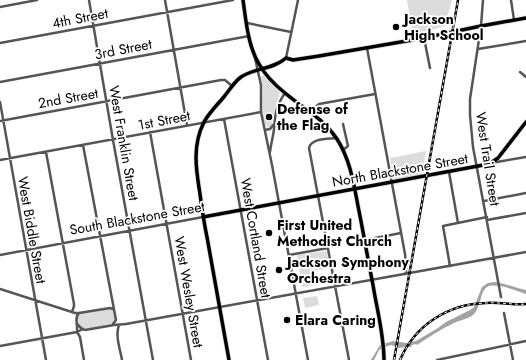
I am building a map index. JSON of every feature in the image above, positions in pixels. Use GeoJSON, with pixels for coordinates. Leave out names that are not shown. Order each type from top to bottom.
{"type":"FeatureCollection","features":[{"type":"Feature","properties":{"kind":"main road"},"geometry":{"type":"LineString","coordinates":[[242,0],[254,55],[262,69],[285,94],[314,114],[324,123],[336,138],[350,166],[365,240],[383,343],[384,360]]}},
{"type":"Feature","properties":{"kind":"main road"},"geometry":{"type":"LineString","coordinates":[[229,360],[203,217],[195,155],[200,132],[204,122],[211,111],[232,86],[242,77],[281,62],[286,58],[294,60],[367,48],[526,18]]}},
{"type":"Feature","properties":{"kind":"main road"},"geometry":{"type":"LineString","coordinates":[[491,164],[498,158],[526,122]]}},
{"type":"Feature","properties":{"kind":"main road","name":"North Blackstone Street"},"geometry":{"type":"LineString","coordinates":[[279,203],[491,164]]}},
{"type":"Feature","properties":{"kind":"main road","name":"South Blackstone Street"},"geometry":{"type":"LineString","coordinates":[[203,217],[279,203]]}},
{"type":"Feature","properties":{"kind":"street"},"geometry":{"type":"LineString","coordinates":[[0,7],[37,0]]}},
{"type":"Feature","properties":{"kind":"street","name":"West Franklin Street"},"geometry":{"type":"LineString","coordinates":[[89,0],[153,360]]}},
{"type":"Feature","properties":{"kind":"street"},"geometry":{"type":"LineString","coordinates":[[165,0],[188,125]]}},
{"type":"Feature","properties":{"kind":"street","name":"4th Street"},"geometry":{"type":"LineString","coordinates":[[0,43],[234,0]]}},
{"type":"Feature","properties":{"kind":"street"},"geometry":{"type":"LineString","coordinates":[[286,58],[298,0]]}},
{"type":"Feature","properties":{"kind":"street","name":"West Trail Street"},"geometry":{"type":"LineString","coordinates":[[483,0],[478,49],[471,89],[470,103],[472,138],[501,297]]}},
{"type":"Feature","properties":{"kind":"street"},"geometry":{"type":"LineString","coordinates":[[511,0],[514,20]]}},
{"type":"Feature","properties":{"kind":"street"},"geometry":{"type":"LineString","coordinates":[[247,23],[291,32]]}},
{"type":"Feature","properties":{"kind":"street","name":"3rd Street"},"geometry":{"type":"LineString","coordinates":[[0,82],[174,50],[250,38]]}},
{"type":"Feature","properties":{"kind":"street"},"geometry":{"type":"LineString","coordinates":[[424,38],[430,68]]}},
{"type":"Feature","properties":{"kind":"street"},"geometry":{"type":"LineString","coordinates":[[478,49],[526,41]]}},
{"type":"Feature","properties":{"kind":"street"},"geometry":{"type":"LineString","coordinates":[[367,48],[402,233],[406,274]]}},
{"type":"Feature","properties":{"kind":"street"},"geometry":{"type":"LineString","coordinates":[[254,55],[261,87],[261,112],[308,360]]}},
{"type":"Feature","properties":{"kind":"street"},"geometry":{"type":"LineString","coordinates":[[520,72],[526,77]]}},
{"type":"Feature","properties":{"kind":"street","name":"2nd Street"},"geometry":{"type":"LineString","coordinates":[[2,121],[223,80],[232,86]]}},
{"type":"Feature","properties":{"kind":"street"},"geometry":{"type":"LineString","coordinates":[[270,154],[278,105],[285,94]]}},
{"type":"Feature","properties":{"kind":"street"},"geometry":{"type":"LineString","coordinates":[[314,114],[315,108],[319,104],[375,94]]}},
{"type":"Feature","properties":{"kind":"street","name":"West Biddle Street"},"geometry":{"type":"LineString","coordinates":[[0,102],[2,121],[46,360]]}},
{"type":"Feature","properties":{"kind":"street","name":"1st Street"},"geometry":{"type":"LineString","coordinates":[[0,160],[261,112]]}},
{"type":"Feature","properties":{"kind":"street","name":"West Cortland Street"},"geometry":{"type":"LineString","coordinates":[[224,119],[268,360]]}},
{"type":"Feature","properties":{"kind":"street"},"geometry":{"type":"LineString","coordinates":[[343,124],[348,144],[343,150]]}},
{"type":"Feature","properties":{"kind":"street"},"geometry":{"type":"LineString","coordinates":[[265,130],[271,129],[274,125]]}},
{"type":"Feature","properties":{"kind":"street","name":"West Wesley Street"},"geometry":{"type":"LineString","coordinates":[[150,132],[191,360]]}},
{"type":"Feature","properties":{"kind":"street"},"geometry":{"type":"LineString","coordinates":[[266,136],[271,137],[273,134]]}},
{"type":"Feature","properties":{"kind":"street"},"geometry":{"type":"LineString","coordinates":[[336,138],[315,141],[310,146],[310,150],[349,360]]}},
{"type":"Feature","properties":{"kind":"street"},"geometry":{"type":"LineString","coordinates":[[83,145],[112,304],[116,320],[119,325],[117,332],[122,360]]}},
{"type":"Feature","properties":{"kind":"street"},"geometry":{"type":"LineString","coordinates":[[46,152],[74,304],[72,312]]}},
{"type":"Feature","properties":{"kind":"street","name":"North Blackstone Street"},"geometry":{"type":"LineString","coordinates":[[491,164],[526,158]]}},
{"type":"Feature","properties":{"kind":"street"},"geometry":{"type":"LineString","coordinates":[[449,172],[458,223]]}},
{"type":"Feature","properties":{"kind":"street"},"geometry":{"type":"LineString","coordinates":[[484,201],[526,193]]}},
{"type":"Feature","properties":{"kind":"street"},"geometry":{"type":"LineString","coordinates":[[450,266],[443,226],[526,213]]}},
{"type":"Feature","properties":{"kind":"street","name":"South Blackstone Street"},"geometry":{"type":"LineString","coordinates":[[0,254],[203,217]]}},
{"type":"Feature","properties":{"kind":"street"},"geometry":{"type":"LineString","coordinates":[[365,240],[402,233]]}},
{"type":"Feature","properties":{"kind":"street"},"geometry":{"type":"LineString","coordinates":[[289,255],[328,248]]}},
{"type":"Feature","properties":{"kind":"street"},"geometry":{"type":"LineString","coordinates":[[77,324],[83,329],[87,330],[119,325],[526,252]]}},
{"type":"Feature","properties":{"kind":"street"},"geometry":{"type":"LineString","coordinates":[[0,289],[72,312],[80,313],[110,308],[114,310]]}},
{"type":"Feature","properties":{"kind":"street"},"geometry":{"type":"LineString","coordinates":[[110,308],[112,304]]}},
{"type":"Feature","properties":{"kind":"street"},"geometry":{"type":"LineString","coordinates":[[72,312],[75,315],[77,332],[80,337],[84,360]]}},
{"type":"Feature","properties":{"kind":"street"},"geometry":{"type":"LineString","coordinates":[[76,319],[80,313]]}},
{"type":"Feature","properties":{"kind":"street"},"geometry":{"type":"LineString","coordinates":[[504,313],[513,360]]}},
{"type":"Feature","properties":{"kind":"street"},"geometry":{"type":"LineString","coordinates":[[112,325],[116,320]]}},
{"type":"Feature","properties":{"kind":"street"},"geometry":{"type":"LineString","coordinates":[[0,346],[77,332],[83,329]]}},
{"type":"Feature","properties":{"kind":"street"},"geometry":{"type":"LineString","coordinates":[[437,360],[526,341]]}},
{"type":"Feature","properties":{"kind":"shaded area"},"geometry":{"type":"Polygon","coordinates":[[[407,0],[452,0],[445,26],[413,36],[407,0]]]}},
{"type":"Feature","properties":{"kind":"shaded area"},"geometry":{"type":"Polygon","coordinates":[[[263,75],[280,92],[271,126],[268,128],[263,116],[263,88],[261,77],[263,75]]]}},
{"type":"Feature","properties":{"kind":"shaded area"},"geometry":{"type":"Polygon","coordinates":[[[426,151],[422,175],[394,180],[390,158],[426,151]]]}},
{"type":"Feature","properties":{"kind":"shaded area"},"geometry":{"type":"Polygon","coordinates":[[[327,251],[329,266],[325,269],[314,271],[316,285],[302,287],[297,255],[327,251]]]}},
{"type":"Feature","properties":{"kind":"shaded area"},"geometry":{"type":"Polygon","coordinates":[[[494,282],[526,290],[526,294],[501,286],[487,287],[483,292],[476,311],[472,316],[444,328],[417,345],[399,348],[391,345],[388,346],[379,350],[374,360],[371,360],[380,345],[393,341],[407,343],[416,341],[446,322],[470,310],[474,307],[482,287],[488,283],[494,282]]]}},
{"type":"Feature","properties":{"kind":"shaded area"},"geometry":{"type":"Polygon","coordinates":[[[317,296],[319,305],[305,308],[303,298],[317,296]]]}},
{"type":"Feature","properties":{"kind":"shaded area"},"geometry":{"type":"Polygon","coordinates":[[[110,308],[113,309],[116,320],[113,324],[85,330],[78,326],[76,319],[79,314],[110,308]]]}},
{"type":"Feature","properties":{"kind":"railway"},"geometry":{"type":"LineString","coordinates":[[394,360],[458,0]]}},
{"type":"Feature","properties":{"kind":"railway"},"geometry":{"type":"LineString","coordinates":[[400,360],[414,336],[434,319],[446,312],[472,304],[526,304]]}},
{"type":"Feature","properties":{"kind":"place","name":"Jackson High School"},"geometry":{"type":"Point","coordinates":[396,27]}},
{"type":"Feature","properties":{"kind":"place","name":"Defense of the Flag"},"geometry":{"type":"Point","coordinates":[269,117]}},
{"type":"Feature","properties":{"kind":"place","name":"First United Methodist Church"},"geometry":{"type":"Point","coordinates":[269,233]}},
{"type":"Feature","properties":{"kind":"place","name":"Jackson Symphony Orchestra"},"geometry":{"type":"Point","coordinates":[279,270]}},
{"type":"Feature","properties":{"kind":"place","name":"Elara Caring"},"geometry":{"type":"Point","coordinates":[287,320]}}]}
